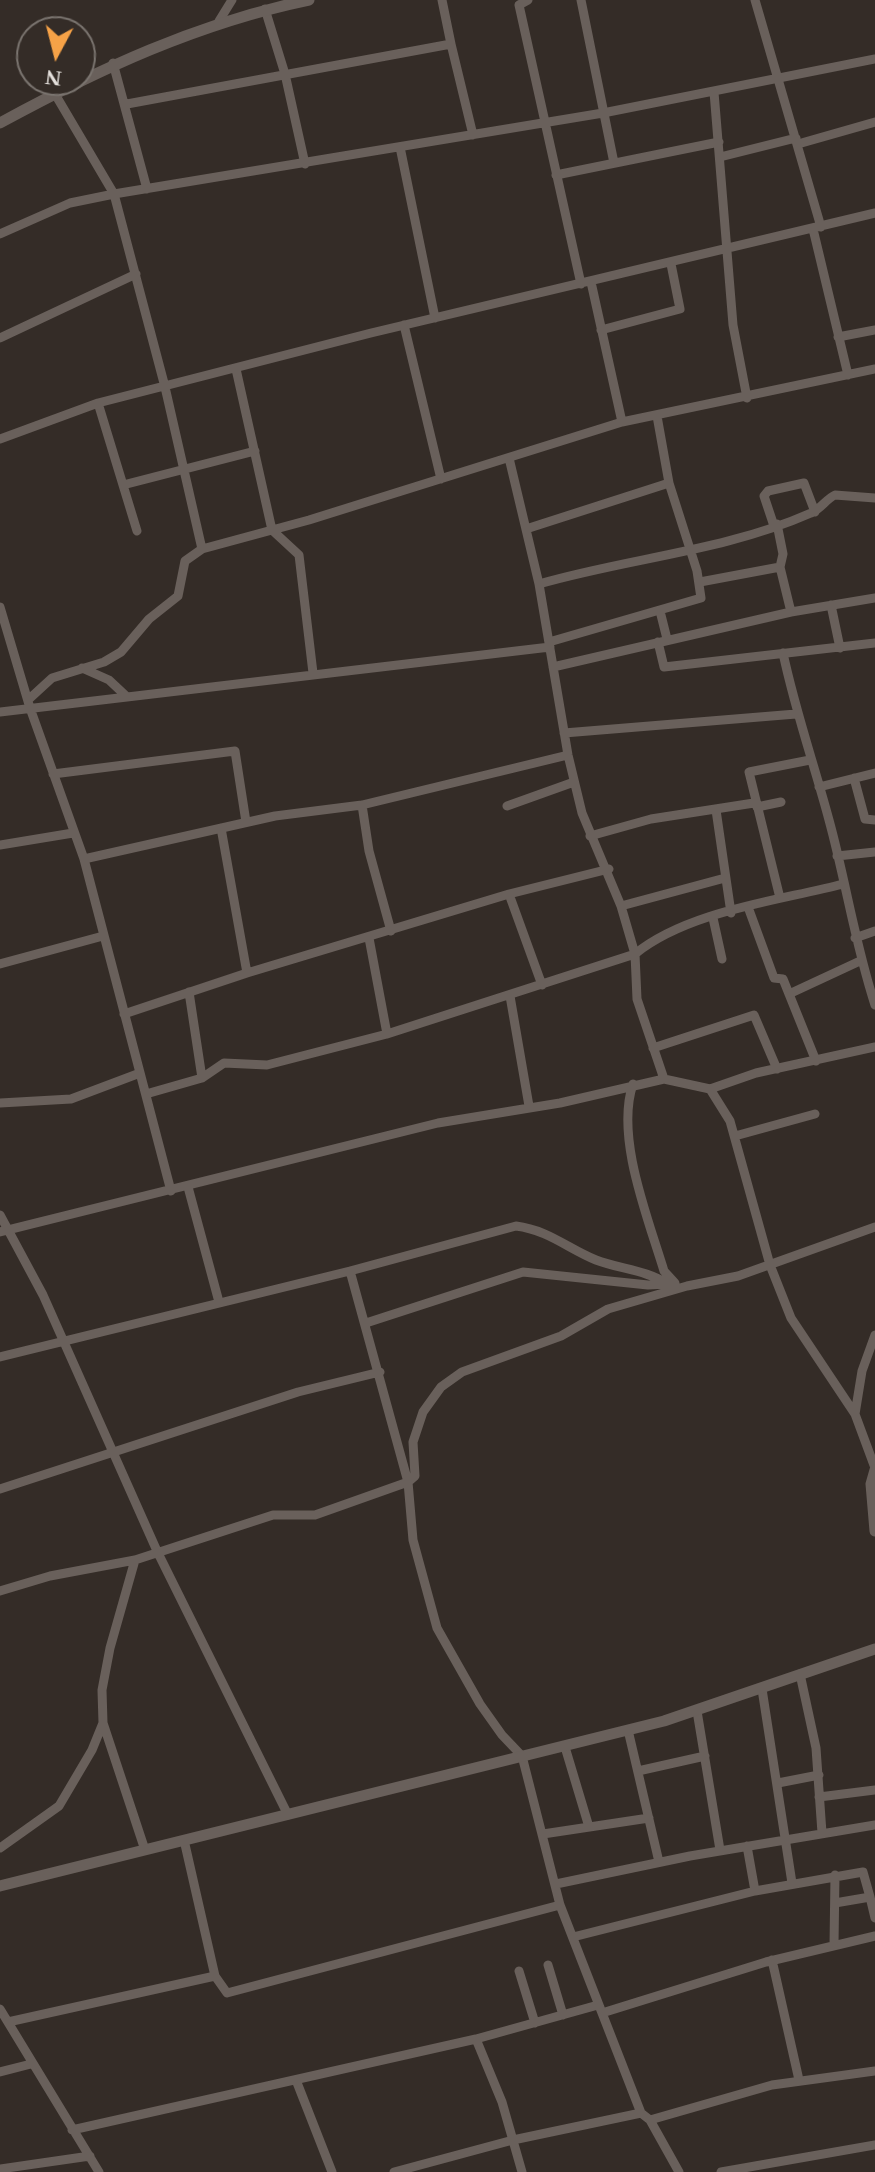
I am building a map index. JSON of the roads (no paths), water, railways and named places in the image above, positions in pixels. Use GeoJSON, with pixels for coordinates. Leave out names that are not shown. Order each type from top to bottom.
{"type":"FeatureCollection","features":[{"type":"Feature","properties":{"kind":"street"},"geometry":{"type":"LineString","coordinates":[[219,21],[232,0]]}},
{"type":"Feature","properties":{"kind":"street"},"geometry":{"type":"LineString","coordinates":[[96,72],[219,21],[309,0]]}},
{"type":"Feature","properties":{"kind":"street"},"geometry":{"type":"LineString","coordinates":[[442,0],[473,135]]}},
{"type":"Feature","properties":{"kind":"street"},"geometry":{"type":"LineString","coordinates":[[528,0],[519,5],[543,122],[601,330],[622,422]]}},
{"type":"Feature","properties":{"kind":"street"},"geometry":{"type":"LineString","coordinates":[[581,0],[614,163]]}},
{"type":"Feature","properties":{"kind":"street"},"geometry":{"type":"LineString","coordinates":[[755,0],[797,141],[848,375]]}},
{"type":"Feature","properties":{"kind":"street"},"geometry":{"type":"LineString","coordinates":[[265,9],[285,74],[305,164]]}},
{"type":"Feature","properties":{"kind":"street"},"geometry":{"type":"LineString","coordinates":[[127,104],[451,44]]}},
{"type":"Feature","properties":{"kind":"street"},"geometry":{"type":"LineString","coordinates":[[0,234],[70,203],[114,194],[603,113],[875,59]]}},
{"type":"Feature","properties":{"kind":"street"},"geometry":{"type":"LineString","coordinates":[[113,63],[127,104],[147,189]]}},
{"type":"Feature","properties":{"kind":"street"},"geometry":{"type":"LineString","coordinates":[[714,92],[733,325],[747,398]]}},
{"type":"Feature","properties":{"kind":"street"},"geometry":{"type":"LineString","coordinates":[[0,123],[51,96]]}},
{"type":"Feature","properties":{"kind":"street"},"geometry":{"type":"LineString","coordinates":[[56,96],[114,194],[165,387],[202,549]]}},
{"type":"Feature","properties":{"kind":"street"},"geometry":{"type":"LineString","coordinates":[[720,157],[875,122]]}},
{"type":"Feature","properties":{"kind":"street"},"geometry":{"type":"LineString","coordinates":[[556,175],[719,142]]}},
{"type":"Feature","properties":{"kind":"street"},"geometry":{"type":"LineString","coordinates":[[400,147],[435,318]]}},
{"type":"Feature","properties":{"kind":"street"},"geometry":{"type":"LineString","coordinates":[[1,437],[98,403],[404,325],[671,264],[875,213]]}},
{"type":"Feature","properties":{"kind":"street"},"geometry":{"type":"LineString","coordinates":[[601,330],[680,309],[671,264]]}},
{"type":"Feature","properties":{"kind":"street"},"geometry":{"type":"LineString","coordinates":[[0,338],[136,274]]}},
{"type":"Feature","properties":{"kind":"street"},"geometry":{"type":"LineString","coordinates":[[404,325],[441,479]]}},
{"type":"Feature","properties":{"kind":"street"},"geometry":{"type":"LineString","coordinates":[[838,337],[875,330]]}},
{"type":"Feature","properties":{"kind":"street"},"geometry":{"type":"LineString","coordinates":[[236,369],[272,530],[299,555],[313,673]]}},
{"type":"Feature","properties":{"kind":"street"},"geometry":{"type":"LineString","coordinates":[[29,704],[52,678],[104,662],[121,652],[149,619],[178,596],[185,561],[202,549],[622,422],[875,369]]}},
{"type":"Feature","properties":{"kind":"street"},"geometry":{"type":"LineString","coordinates":[[98,403],[137,531]]}},
{"type":"Feature","properties":{"kind":"street"},"geometry":{"type":"LineString","coordinates":[[0,712],[29,704],[550,644],[701,598],[700,582],[669,483],[657,416]]}},
{"type":"Feature","properties":{"kind":"street"},"geometry":{"type":"LineString","coordinates":[[123,485],[255,451]]}},
{"type":"Feature","properties":{"kind":"street"},"geometry":{"type":"LineString","coordinates":[[509,458],[539,584],[574,782],[590,836],[609,869],[621,906],[635,954],[637,999],[664,1079]]}},
{"type":"Feature","properties":{"kind":"street"},"geometry":{"type":"LineString","coordinates":[[526,529],[669,483]]}},
{"type":"Feature","properties":{"kind":"street"},"geometry":{"type":"LineString","coordinates":[[791,612],[780,567],[783,554],[764,496],[768,491],[804,483],[815,512]]}},
{"type":"Feature","properties":{"kind":"street"},"geometry":{"type":"LineString","coordinates":[[539,584],[592,569],[690,552],[815,512],[835,495],[875,498]]}},
{"type":"Feature","properties":{"kind":"street"},"geometry":{"type":"LineString","coordinates":[[700,582],[780,567]]}},
{"type":"Feature","properties":{"kind":"street"},"geometry":{"type":"LineString","coordinates":[[553,667],[791,612],[875,598]]}},
{"type":"Feature","properties":{"kind":"street"},"geometry":{"type":"LineString","coordinates":[[831,605],[840,648]]}},
{"type":"Feature","properties":{"kind":"street"},"geometry":{"type":"LineString","coordinates":[[0,607],[29,704],[84,859],[171,1191]]}},
{"type":"Feature","properties":{"kind":"street"},"geometry":{"type":"LineString","coordinates":[[660,611],[663,667],[875,643]]}},
{"type":"Feature","properties":{"kind":"street"},"geometry":{"type":"LineString","coordinates":[[783,653],[796,714],[837,856],[860,961],[875,1005]]}},
{"type":"Feature","properties":{"kind":"street"},"geometry":{"type":"LineString","coordinates":[[82,668],[109,680],[125,695]]}},
{"type":"Feature","properties":{"kind":"street"},"geometry":{"type":"LineString","coordinates":[[564,733],[796,714]]}},
{"type":"Feature","properties":{"kind":"street"},"geometry":{"type":"LineString","coordinates":[[53,774],[235,751],[246,822]]}},
{"type":"Feature","properties":{"kind":"street"},"geometry":{"type":"LineString","coordinates":[[84,859],[246,822],[362,805],[568,755]]}},
{"type":"Feature","properties":{"kind":"street"},"geometry":{"type":"LineString","coordinates":[[780,898],[749,772],[810,760]]}},
{"type":"Feature","properties":{"kind":"street"},"geometry":{"type":"LineString","coordinates":[[819,787],[875,773]]}},
{"type":"Feature","properties":{"kind":"street"},"geometry":{"type":"LineString","coordinates":[[854,778],[865,819],[875,820]]}},
{"type":"Feature","properties":{"kind":"street"},"geometry":{"type":"LineString","coordinates":[[507,806],[574,782]]}},
{"type":"Feature","properties":{"kind":"street"},"geometry":{"type":"LineString","coordinates":[[590,836],[651,819],[781,802]]}},
{"type":"Feature","properties":{"kind":"street"},"geometry":{"type":"LineString","coordinates":[[362,805],[369,851],[391,931]]}},
{"type":"Feature","properties":{"kind":"street"},"geometry":{"type":"LineString","coordinates":[[716,810],[731,913]]}},
{"type":"Feature","properties":{"kind":"street"},"geometry":{"type":"LineString","coordinates":[[221,828],[247,973]]}},
{"type":"Feature","properties":{"kind":"street"},"geometry":{"type":"LineString","coordinates":[[0,845],[73,833]]}},
{"type":"Feature","properties":{"kind":"street"},"geometry":{"type":"LineString","coordinates":[[837,856],[875,852]]}},
{"type":"Feature","properties":{"kind":"street"},"geometry":{"type":"LineString","coordinates":[[124,1014],[247,973],[509,894],[609,869]]}},
{"type":"Feature","properties":{"kind":"street"},"geometry":{"type":"LineString","coordinates":[[621,906],[725,878]]}},
{"type":"Feature","properties":{"kind":"street"},"geometry":{"type":"LineString","coordinates":[[146,1094],[202,1078],[224,1063],[267,1065],[387,1034],[635,954],[658,936],[780,898],[843,884]]}},
{"type":"Feature","properties":{"kind":"street"},"geometry":{"type":"LineString","coordinates":[[509,894],[542,985]]}},
{"type":"Feature","properties":{"kind":"street"},"geometry":{"type":"LineString","coordinates":[[748,907],[774,978],[783,979],[816,1061]]}},
{"type":"Feature","properties":{"kind":"street"},"geometry":{"type":"LineString","coordinates":[[713,918],[722,959]]}},
{"type":"Feature","properties":{"kind":"street"},"geometry":{"type":"LineString","coordinates":[[855,938],[875,931]]}},
{"type":"Feature","properties":{"kind":"street"},"geometry":{"type":"LineString","coordinates":[[0,964],[103,936]]}},
{"type":"Feature","properties":{"kind":"street"},"geometry":{"type":"LineString","coordinates":[[369,938],[387,1034]]}},
{"type":"Feature","properties":{"kind":"street"},"geometry":{"type":"LineString","coordinates":[[789,994],[860,961]]}},
{"type":"Feature","properties":{"kind":"street"},"geometry":{"type":"LineString","coordinates":[[189,992],[202,1078]]}},
{"type":"Feature","properties":{"kind":"street"},"geometry":{"type":"LineString","coordinates":[[510,996],[529,1106]]}},
{"type":"Feature","properties":{"kind":"street"},"geometry":{"type":"LineString","coordinates":[[653,1048],[754,1015],[777,1069]]}},
{"type":"Feature","properties":{"kind":"street"},"geometry":{"type":"LineString","coordinates":[[4,1231],[438,1123],[560,1103],[664,1079],[710,1089],[777,1069],[875,1047]]}},
{"type":"Feature","properties":{"kind":"street"},"geometry":{"type":"LineString","coordinates":[[0,1103],[71,1099],[140,1073]]}},
{"type":"Feature","properties":{"kind":"street"},"geometry":{"type":"LineString","coordinates":[[633,1084],[627,1100],[627,1121],[636,1173],[670,1283]]}},
{"type":"Feature","properties":{"kind":"street"},"geometry":{"type":"LineString","coordinates":[[710,1089],[725,1109],[735,1136],[770,1265],[805,1343],[855,1414],[875,1469],[871,1493],[875,1531]]}},
{"type":"Feature","properties":{"kind":"street"},"geometry":{"type":"LineString","coordinates":[[735,1136],[815,1114]]}},
{"type":"Feature","properties":{"kind":"street"},"geometry":{"type":"LineString","coordinates":[[188,1187],[219,1302]]}},
{"type":"Feature","properties":{"kind":"street"},"geometry":{"type":"LineString","coordinates":[[0,1215],[4,1231],[65,1341],[157,1551],[288,1815]]}},
{"type":"Feature","properties":{"kind":"street"},"geometry":{"type":"LineString","coordinates":[[0,1357],[350,1271],[516,1226],[538,1229],[593,1259],[687,1286]]}},
{"type":"Feature","properties":{"kind":"street"},"geometry":{"type":"LineString","coordinates":[[0,1591],[50,1576],[135,1560],[273,1515],[315,1515],[408,1482],[415,1476],[413,1442],[423,1412],[450,1378],[561,1336],[608,1309],[687,1286],[719,1281],[875,1227]]}},
{"type":"Feature","properties":{"kind":"street"},"geometry":{"type":"LineString","coordinates":[[350,1271],[408,1482],[413,1540],[437,1628],[480,1704],[522,1756],[560,1905],[641,2113],[650,2120],[679,2172]]}},
{"type":"Feature","properties":{"kind":"street"},"geometry":{"type":"LineString","coordinates":[[366,1323],[523,1272],[648,1285],[670,1283]]}},
{"type":"Feature","properties":{"kind":"street"},"geometry":{"type":"LineString","coordinates":[[855,1414],[862,1371],[875,1335]]}},
{"type":"Feature","properties":{"kind":"street"},"geometry":{"type":"LineString","coordinates":[[0,1489],[111,1450],[298,1392],[380,1372]]}},
{"type":"Feature","properties":{"kind":"street"},"geometry":{"type":"LineString","coordinates":[[135,1560],[110,1648],[102,1690],[103,1723],[145,1850]]}},
{"type":"Feature","properties":{"kind":"street"},"geometry":{"type":"LineString","coordinates":[[0,1886],[628,1730],[697,1711],[875,1649]]}},
{"type":"Feature","properties":{"kind":"street"},"geometry":{"type":"LineString","coordinates":[[800,1674],[819,1775],[822,1833]]}},
{"type":"Feature","properties":{"kind":"street"},"geometry":{"type":"LineString","coordinates":[[762,1689],[792,1883]]}},
{"type":"Feature","properties":{"kind":"street"},"geometry":{"type":"LineString","coordinates":[[697,1711],[720,1850]]}},
{"type":"Feature","properties":{"kind":"street"},"geometry":{"type":"LineString","coordinates":[[0,1848],[59,1806],[92,1750],[103,1723]]}},
{"type":"Feature","properties":{"kind":"street"},"geometry":{"type":"LineString","coordinates":[[628,1730],[659,1862]]}},
{"type":"Feature","properties":{"kind":"street"},"geometry":{"type":"LineString","coordinates":[[565,1747],[589,1827]]}},
{"type":"Feature","properties":{"kind":"street"},"geometry":{"type":"LineString","coordinates":[[638,1771],[705,1756]]}},
{"type":"Feature","properties":{"kind":"street"},"geometry":{"type":"LineString","coordinates":[[778,1783],[819,1775]]}},
{"type":"Feature","properties":{"kind":"street"},"geometry":{"type":"LineString","coordinates":[[819,1797],[875,1790]]}},
{"type":"Feature","properties":{"kind":"street"},"geometry":{"type":"LineString","coordinates":[[543,1834],[649,1818]]}},
{"type":"Feature","properties":{"kind":"street"},"geometry":{"type":"LineString","coordinates":[[556,1884],[720,1850],[875,1825]]}},
{"type":"Feature","properties":{"kind":"street"},"geometry":{"type":"LineString","coordinates":[[184,1840],[215,1976],[227,1993],[560,1905]]}},
{"type":"Feature","properties":{"kind":"street"},"geometry":{"type":"LineString","coordinates":[[747,1846],[755,1891]]}},
{"type":"Feature","properties":{"kind":"street"},"geometry":{"type":"LineString","coordinates":[[573,1937],[755,1891],[864,1871],[875,1918]]}},
{"type":"Feature","properties":{"kind":"street"},"geometry":{"type":"LineString","coordinates":[[834,1945],[835,1875]]}},
{"type":"Feature","properties":{"kind":"street"},"geometry":{"type":"LineString","coordinates":[[835,1903],[870,1897]]}},
{"type":"Feature","properties":{"kind":"street"},"geometry":{"type":"LineString","coordinates":[[72,2130],[476,2039],[563,2015],[600,2009],[772,1960],[875,1936]]}},
{"type":"Feature","properties":{"kind":"street"},"geometry":{"type":"LineString","coordinates":[[772,1960],[799,2080]]}},
{"type":"Feature","properties":{"kind":"street"},"geometry":{"type":"LineString","coordinates":[[548,1965],[563,2015]]}},
{"type":"Feature","properties":{"kind":"street"},"geometry":{"type":"LineString","coordinates":[[519,1971],[535,2023]]}},
{"type":"Feature","properties":{"kind":"street"},"geometry":{"type":"LineString","coordinates":[[8,2022],[215,1976]]}},
{"type":"Feature","properties":{"kind":"street"},"geometry":{"type":"LineString","coordinates":[[0,2009],[99,2172]]}},
{"type":"Feature","properties":{"kind":"street"},"geometry":{"type":"LineString","coordinates":[[476,2039],[522,2172]]}},
{"type":"Feature","properties":{"kind":"street"},"geometry":{"type":"LineString","coordinates":[[0,2072],[31,2064]]}},
{"type":"Feature","properties":{"kind":"street"},"geometry":{"type":"LineString","coordinates":[[650,2120],[799,2080],[875,2071]]}},
{"type":"Feature","properties":{"kind":"street"},"geometry":{"type":"LineString","coordinates":[[296,2080],[332,2172]]}},
{"type":"Feature","properties":{"kind":"street"},"geometry":{"type":"LineString","coordinates":[[394,2172],[513,2140],[641,2113]]}},
{"type":"Feature","properties":{"kind":"street"},"geometry":{"type":"LineString","coordinates":[[721,2172],[875,2145]]}},
{"type":"Feature","properties":{"kind":"street"},"geometry":{"type":"LineString","coordinates":[[0,2169],[90,2156]]}}]}
